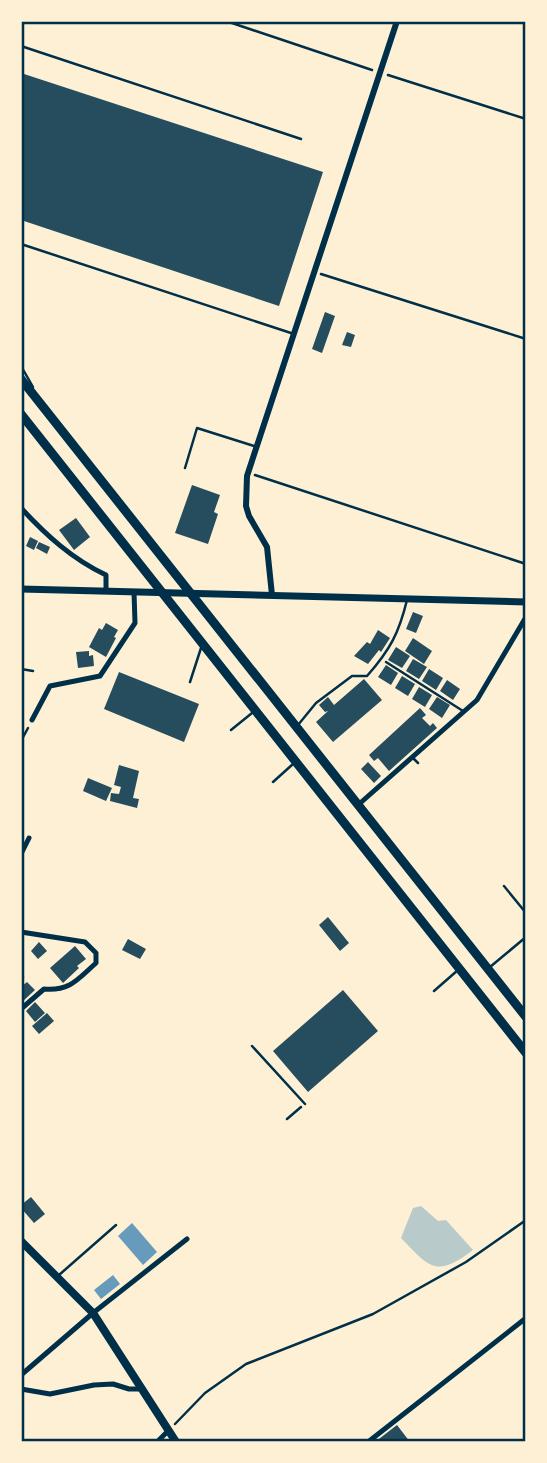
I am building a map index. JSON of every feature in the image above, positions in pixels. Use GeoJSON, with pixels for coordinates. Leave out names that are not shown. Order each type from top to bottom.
{"type":"FeatureCollection","features":[{"type":"Feature","properties":{"kind":"highway"},"geometry":{"type":"LineString","coordinates":[[21,379],[526,1017]]}},
{"type":"Feature","properties":{"kind":"highway"},"geometry":{"type":"LineString","coordinates":[[21,415],[526,1053]]}},
{"type":"Feature","properties":{"kind":"main road"},"geometry":{"type":"LineString","coordinates":[[21,590],[526,602]]}},
{"type":"Feature","properties":{"kind":"main road"},"geometry":{"type":"LineString","coordinates":[[21,1241],[93,1313],[176,1442]]}},
{"type":"Feature","properties":{"kind":"street"},"geometry":{"type":"LineString","coordinates":[[272,595],[267,547],[246,506],[248,473],[397,21]]}},
{"type":"Feature","properties":{"kind":"street"},"geometry":{"type":"LineString","coordinates":[[21,508],[46,534],[86,565],[106,575],[106,591]]}},
{"type":"Feature","properties":{"kind":"street"},"geometry":{"type":"LineString","coordinates":[[32,720],[50,687],[100,676],[135,623],[134,592]]}},
{"type":"Feature","properties":{"kind":"street"},"geometry":{"type":"LineString","coordinates":[[358,805],[477,700],[526,617]]}},
{"type":"Feature","properties":{"kind":"street"},"geometry":{"type":"LineString","coordinates":[[21,855],[29,838]]}},
{"type":"Feature","properties":{"kind":"street"},"geometry":{"type":"LineString","coordinates":[[21,932],[85,943],[96,953],[96,963],[69,987],[58,990],[44,989],[21,1009]]}},
{"type":"Feature","properties":{"kind":"street"},"geometry":{"type":"LineString","coordinates":[[21,1376],[93,1313],[187,1239]]}},
{"type":"Feature","properties":{"kind":"street"},"geometry":{"type":"LineString","coordinates":[[368,1442],[526,1318]]}},
{"type":"Feature","properties":{"kind":"street"},"geometry":{"type":"LineString","coordinates":[[21,1389],[50,1394],[113,1384],[129,1389],[143,1389]]}},
{"type":"Feature","properties":{"kind":"street"},"geometry":{"type":"LineString","coordinates":[[157,1442],[169,1430]]}},
{"type":"Feature","properties":{"kind":"lane"},"geometry":{"type":"LineString","coordinates":[[21,244],[294,334]]}},
{"type":"Feature","properties":{"kind":"lane"},"geometry":{"type":"LineString","coordinates":[[21,366],[41,405]]}},
{"type":"Feature","properties":{"kind":"lane"},"geometry":{"type":"LineString","coordinates":[[185,468],[197,428],[257,447]]}},
{"type":"Feature","properties":{"kind":"lane"},"geometry":{"type":"LineString","coordinates":[[297,728],[316,703],[352,676],[367,676],[395,639],[408,599]]}},
{"type":"Feature","properties":{"kind":"lane"},"geometry":{"type":"LineString","coordinates":[[190,682],[202,644]]}},
{"type":"Feature","properties":{"kind":"lane"},"geometry":{"type":"LineString","coordinates":[[386,662],[464,711]]}},
{"type":"Feature","properties":{"kind":"lane"},"geometry":{"type":"LineString","coordinates":[[21,669],[33,671]]}},
{"type":"Feature","properties":{"kind":"lane"},"geometry":{"type":"LineString","coordinates":[[230,730],[255,710]]}},
{"type":"Feature","properties":{"kind":"lane"},"geometry":{"type":"LineString","coordinates":[[412,757],[418,763]]}},
{"type":"Feature","properties":{"kind":"lane"},"geometry":{"type":"LineString","coordinates":[[273,782],[296,762]]}},
{"type":"Feature","properties":{"kind":"lane"},"geometry":{"type":"LineString","coordinates":[[504,886],[526,913]]}},
{"type":"Feature","properties":{"kind":"lane"},"geometry":{"type":"LineString","coordinates":[[488,969],[526,937]]}},
{"type":"Feature","properties":{"kind":"lane"},"geometry":{"type":"LineString","coordinates":[[434,991],[460,969]]}},
{"type":"Feature","properties":{"kind":"lane"},"geometry":{"type":"LineString","coordinates":[[252,1046],[305,1104]]}},
{"type":"Feature","properties":{"kind":"lane"},"geometry":{"type":"LineString","coordinates":[[287,1119],[301,1107]]}},
{"type":"Feature","properties":{"kind":"lane"},"geometry":{"type":"LineString","coordinates":[[56,1277],[116,1225]]}},
{"type":"Feature","properties":{"kind":"path"},"geometry":{"type":"LineString","coordinates":[[226,21],[526,120]]}},
{"type":"Feature","properties":{"kind":"path"},"geometry":{"type":"LineString","coordinates":[[21,46],[301,139]]}},
{"type":"Feature","properties":{"kind":"path"},"geometry":{"type":"LineString","coordinates":[[314,272],[526,339]]}},
{"type":"Feature","properties":{"kind":"path"},"geometry":{"type":"LineString","coordinates":[[248,473],[526,564]]}},
{"type":"Feature","properties":{"kind":"path"},"geometry":{"type":"LineString","coordinates":[[21,741],[32,720]]}},
{"type":"Feature","properties":{"kind":"path"},"geometry":{"type":"LineString","coordinates":[[169,1430],[205,1393],[246,1364],[373,1314],[466,1262],[526,1220]]}},
{"type":"Feature","properties":{"kind":"shaded area"},"geometry":{"type":"Polygon","coordinates":[[[421,1206],[438,1221],[446,1220],[473,1250],[442,1266],[434,1266],[419,1256],[401,1238],[413,1208],[421,1206]]]}},
{"type":"Feature","properties":{"kind":"water"},"geometry":{"type":"Polygon","coordinates":[[[132,1223],[157,1252],[143,1265],[118,1236],[132,1223]]]}},
{"type":"Feature","properties":{"kind":"water"},"geometry":{"type":"Polygon","coordinates":[[[113,1275],[120,1284],[101,1299],[94,1290],[113,1275]]]}},
{"type":"Feature","properties":{"kind":"building"},"geometry":{"type":"Polygon","coordinates":[[[21,73],[323,172],[279,306],[21,220],[21,73]]]}},
{"type":"Feature","properties":{"kind":"building"},"geometry":{"type":"Polygon","coordinates":[[[325,312],[335,316],[322,353],[312,349],[325,312]]]}},
{"type":"Feature","properties":{"kind":"building"},"geometry":{"type":"Polygon","coordinates":[[[347,332],[355,335],[351,347],[342,345],[347,332]]]}},
{"type":"Feature","properties":{"kind":"building"},"geometry":{"type":"Polygon","coordinates":[[[192,485],[220,495],[214,512],[218,514],[208,544],[175,533],[192,485]]]}},
{"type":"Feature","properties":{"kind":"building"},"geometry":{"type":"Polygon","coordinates":[[[76,518],[90,537],[74,550],[59,530],[76,518]]]}},
{"type":"Feature","properties":{"kind":"building"},"geometry":{"type":"Polygon","coordinates":[[[30,537],[38,541],[34,550],[26,546],[30,537]]]}},
{"type":"Feature","properties":{"kind":"building"},"geometry":{"type":"Polygon","coordinates":[[[39,542],[50,547],[47,554],[36,548],[39,542]]]}},
{"type":"Feature","properties":{"kind":"building"},"geometry":{"type":"Polygon","coordinates":[[[413,612],[423,616],[416,633],[406,629],[413,612]]]}},
{"type":"Feature","properties":{"kind":"building"},"geometry":{"type":"Polygon","coordinates":[[[106,623],[118,630],[106,657],[89,647],[99,628],[102,630],[106,623]]]}},
{"type":"Feature","properties":{"kind":"building"},"geometry":{"type":"Polygon","coordinates":[[[378,630],[390,638],[381,652],[379,650],[368,664],[354,656],[367,642],[370,644],[378,630]]]}},
{"type":"Feature","properties":{"kind":"building"},"geometry":{"type":"Polygon","coordinates":[[[413,638],[432,651],[424,664],[405,651],[413,638]]]}},
{"type":"Feature","properties":{"kind":"building"},"geometry":{"type":"Polygon","coordinates":[[[396,647],[410,656],[402,668],[388,660],[396,647]]]}},
{"type":"Feature","properties":{"kind":"building"},"geometry":{"type":"Polygon","coordinates":[[[89,651],[89,656],[93,655],[94,666],[78,668],[76,652],[89,651]]]}},
{"type":"Feature","properties":{"kind":"building"},"geometry":{"type":"Polygon","coordinates":[[[413,659],[427,667],[419,679],[406,671],[413,659]]]}},
{"type":"Feature","properties":{"kind":"building"},"geometry":{"type":"Polygon","coordinates":[[[386,665],[398,673],[391,685],[378,677],[386,665]]]}},
{"type":"Feature","properties":{"kind":"building"},"geometry":{"type":"Polygon","coordinates":[[[429,669],[443,678],[436,690],[422,681],[429,669]]]}},
{"type":"Feature","properties":{"kind":"building"},"geometry":{"type":"Polygon","coordinates":[[[119,672],[199,704],[184,742],[104,709],[119,672]]]}},
{"type":"Feature","properties":{"kind":"building"},"geometry":{"type":"Polygon","coordinates":[[[402,676],[415,684],[408,696],[395,688],[402,676]]]}},
{"type":"Feature","properties":{"kind":"building"},"geometry":{"type":"Polygon","coordinates":[[[364,679],[382,700],[333,742],[316,722],[328,711],[325,712],[319,705],[328,697],[334,705],[364,679]]]}},
{"type":"Feature","properties":{"kind":"building"},"geometry":{"type":"Polygon","coordinates":[[[447,680],[460,689],[453,700],[440,691],[447,680]]]}},
{"type":"Feature","properties":{"kind":"building"},"geometry":{"type":"Polygon","coordinates":[[[419,687],[432,695],[425,707],[412,699],[419,687]]]}},
{"type":"Feature","properties":{"kind":"building"},"geometry":{"type":"Polygon","coordinates":[[[437,697],[450,705],[442,718],[429,709],[437,697]]]}},
{"type":"Feature","properties":{"kind":"building"},"geometry":{"type":"Polygon","coordinates":[[[420,708],[426,715],[422,718],[430,726],[433,723],[437,728],[389,771],[378,758],[374,761],[369,755],[420,708]]]}},
{"type":"Feature","properties":{"kind":"building"},"geometry":{"type":"Polygon","coordinates":[[[368,762],[381,776],[374,783],[361,769],[368,762]]]}},
{"type":"Feature","properties":{"kind":"building"},"geometry":{"type":"Polygon","coordinates":[[[119,765],[139,771],[133,798],[139,799],[137,808],[110,801],[111,793],[119,794],[121,787],[114,785],[119,765]]]}},
{"type":"Feature","properties":{"kind":"building"},"geometry":{"type":"Polygon","coordinates":[[[88,778],[112,788],[106,801],[83,791],[88,778]]]}},
{"type":"Feature","properties":{"kind":"building"},"geometry":{"type":"Polygon","coordinates":[[[328,917],[349,943],[340,951],[319,925],[328,917]]]}},
{"type":"Feature","properties":{"kind":"building"},"geometry":{"type":"Polygon","coordinates":[[[128,939],[146,949],[140,959],[122,950],[128,939]]]}},
{"type":"Feature","properties":{"kind":"building"},"geometry":{"type":"Polygon","coordinates":[[[39,942],[47,951],[38,959],[31,951],[39,942]]]}},
{"type":"Feature","properties":{"kind":"building"},"geometry":{"type":"Polygon","coordinates":[[[75,946],[86,959],[63,983],[50,968],[75,946]]]}},
{"type":"Feature","properties":{"kind":"building"},"geometry":{"type":"Polygon","coordinates":[[[27,982],[35,990],[21,1003],[21,987],[27,982]]]}},
{"type":"Feature","properties":{"kind":"building"},"geometry":{"type":"Polygon","coordinates":[[[343,990],[378,1031],[308,1092],[273,1051],[343,990]]]}},
{"type":"Feature","properties":{"kind":"building"},"geometry":{"type":"Polygon","coordinates":[[[35,1002],[45,1013],[35,1022],[26,1011],[35,1002]]]}},
{"type":"Feature","properties":{"kind":"building"},"geometry":{"type":"Polygon","coordinates":[[[47,1013],[54,1021],[39,1034],[32,1026],[47,1013]]]}},
{"type":"Feature","properties":{"kind":"building"},"geometry":{"type":"Polygon","coordinates":[[[31,1197],[45,1214],[34,1223],[21,1208],[31,1197]]]}},
{"type":"Feature","properties":{"kind":"building"},"geometry":{"type":"Polygon","coordinates":[[[397,1425],[410,1442],[375,1442],[397,1425]]]}}]}
